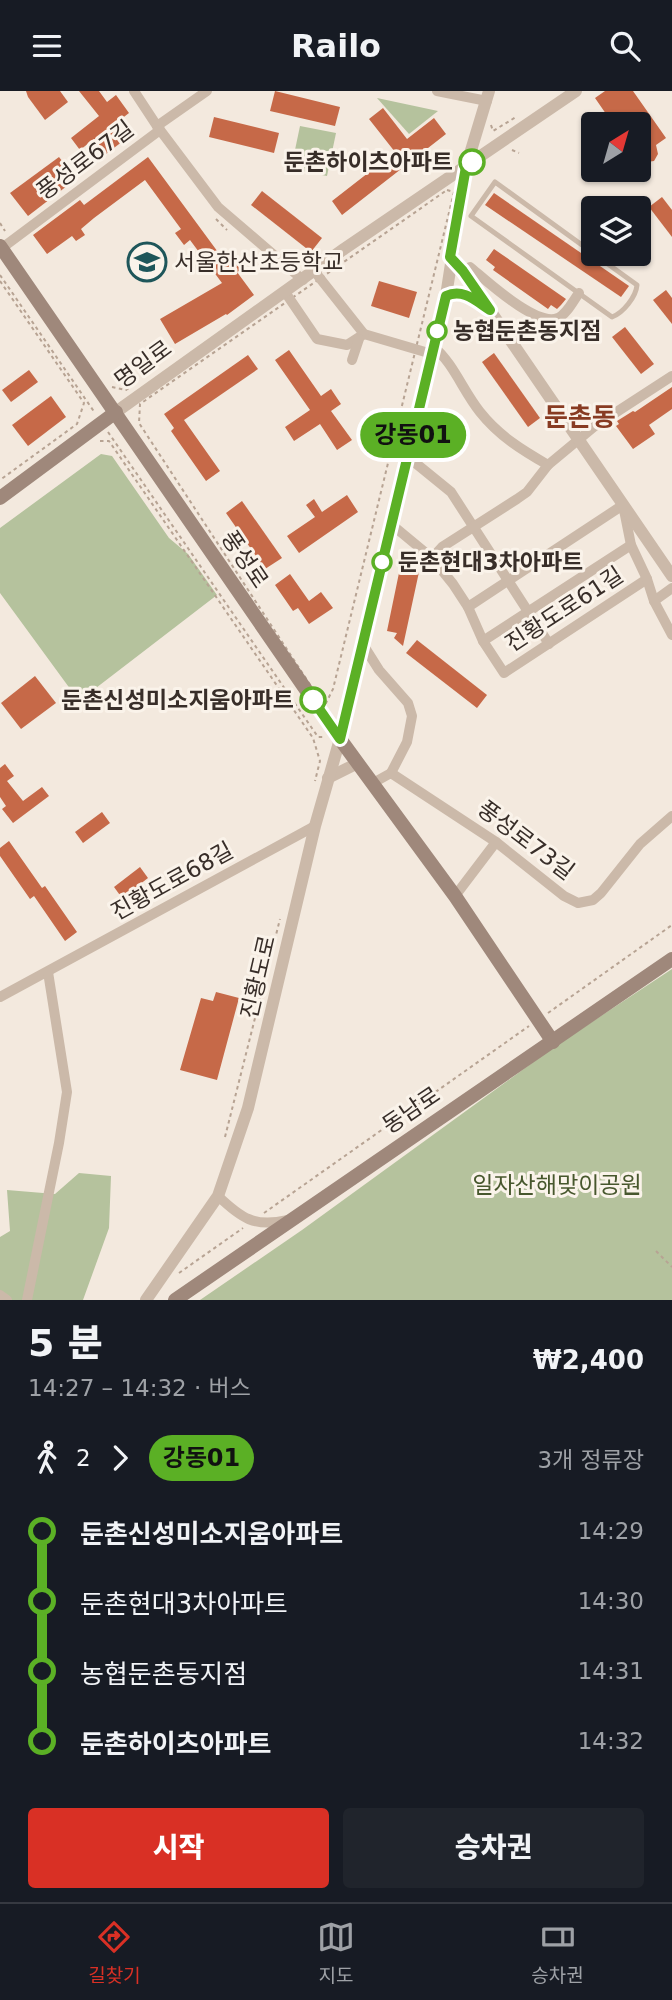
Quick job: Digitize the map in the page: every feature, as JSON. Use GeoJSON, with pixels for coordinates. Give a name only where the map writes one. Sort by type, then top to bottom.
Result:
{"type":"FeatureCollection","features":[{"type":"Feature","properties":{"kind":"main road","name":"풍성로"},"geometry":{"type":"LineString","coordinates":[[1,247],[340,739],[455,896],[553,1042]]}},
{"type":"Feature","properties":{"kind":"main road","name":"명일로"},"geometry":{"type":"LineString","coordinates":[[0,498],[116,412]]}},
{"type":"Feature","properties":{"kind":"main road","name":"동남로"},"geometry":{"type":"LineString","coordinates":[[175,1300],[672,958]]}},
{"type":"Feature","properties":{"kind":"street"},"geometry":{"type":"LineString","coordinates":[[134,91],[158,128],[218,207],[303,280]]}},
{"type":"Feature","properties":{"kind":"street","name":"풍성로67길"},"geometry":{"type":"LineString","coordinates":[[1,247],[207,91]]}},
{"type":"Feature","properties":{"kind":"street","name":"명일로"},"geometry":{"type":"LineString","coordinates":[[116,412],[287,296],[303,280],[317,275],[408,205],[576,91]]}},
{"type":"Feature","properties":{"kind":"street"},"geometry":{"type":"LineString","coordinates":[[442,92],[488,96]]}},
{"type":"Feature","properties":{"kind":"street","name":"진황도로"},"geometry":{"type":"LineString","coordinates":[[146,1300],[218,1196],[248,1108],[315,826],[340,739],[408,457],[446,296],[466,167],[488,96]]}},
{"type":"Feature","properties":{"kind":"street","name":"진황도로61길"},"geometry":{"type":"LineString","coordinates":[[450,257],[463,271],[672,576]]}},
{"type":"Feature","properties":{"kind":"street"},"geometry":{"type":"LineString","coordinates":[[463,271],[470,267],[541,319],[558,318],[565,313],[579,293]]}},
{"type":"Feature","properties":{"kind":"street"},"geometry":{"type":"LineString","coordinates":[[317,275],[361,337]]}},
{"type":"Feature","properties":{"kind":"street"},"geometry":{"type":"LineString","coordinates":[[446,296],[461,292],[490,310]]}},
{"type":"Feature","properties":{"kind":"street"},"geometry":{"type":"LineString","coordinates":[[287,296],[317,339],[347,345],[361,337],[433,350],[444,356],[478,410],[500,435],[548,465]]}},
{"type":"Feature","properties":{"kind":"street"},"geometry":{"type":"LineString","coordinates":[[352,360],[361,337]]}},
{"type":"Feature","properties":{"kind":"street"},"geometry":{"type":"LineString","coordinates":[[432,558],[442,547],[527,492],[548,465],[595,426],[672,376]]}},
{"type":"Feature","properties":{"kind":"street"},"geometry":{"type":"LineString","coordinates":[[408,457],[451,492],[549,644]]}},
{"type":"Feature","properties":{"kind":"street"},"geometry":{"type":"LineString","coordinates":[[468,607],[623,505]]}},
{"type":"Feature","properties":{"kind":"street","name":"진황도로61길"},"geometry":{"type":"LineString","coordinates":[[623,505],[631,545],[654,601],[672,635]]}},
{"type":"Feature","properties":{"kind":"street"},"geometry":{"type":"LineString","coordinates":[[391,524],[432,558],[468,607],[483,641]]}},
{"type":"Feature","properties":{"kind":"street","name":"진황도로61길"},"geometry":{"type":"LineString","coordinates":[[631,545],[483,641],[504,673],[647,579]]}},
{"type":"Feature","properties":{"kind":"street","name":"진황도로61길"},"geometry":{"type":"LineString","coordinates":[[654,601],[672,588]]}},
{"type":"Feature","properties":{"kind":"street"},"geometry":{"type":"LineString","coordinates":[[362,643],[379,670],[408,703],[412,716],[404,750],[391,773],[373,783]]}},
{"type":"Feature","properties":{"kind":"street"},"geometry":{"type":"LineString","coordinates":[[328,778],[358,763]]}},
{"type":"Feature","properties":{"kind":"street","name":"풍성로73길"},"geometry":{"type":"LineString","coordinates":[[391,773],[496,842],[564,896],[578,903],[586,903],[601,893],[640,844],[672,816]]}},
{"type":"Feature","properties":{"kind":"street","name":"진황도로68길"},"geometry":{"type":"LineString","coordinates":[[0,997],[315,826]]}},
{"type":"Feature","properties":{"kind":"street"},"geometry":{"type":"LineString","coordinates":[[455,896],[496,842]]}},
{"type":"Feature","properties":{"kind":"street"},"geometry":{"type":"LineString","coordinates":[[27,1300],[67,1092],[48,972]]}},
{"type":"Feature","properties":{"kind":"street"},"geometry":{"type":"LineString","coordinates":[[218,1196],[233,1210],[259,1224],[291,1219]]}},
{"type":"Feature","properties":{"kind":"street"},"geometry":{"type":"LineString","coordinates":[[0,1295],[7,1300]]}},
{"type":"Feature","properties":{"kind":"lane"},"geometry":{"type":"LineString","coordinates":[[581,245],[495,182],[471,216],[612,317],[618,315],[636,292],[637,285],[611,266]]}},
{"type":"Feature","properties":{"kind":"path"},"geometry":{"type":"LineString","coordinates":[[489,122],[494,131],[515,118]]}},
{"type":"Feature","properties":{"kind":"path"},"geometry":{"type":"LineString","coordinates":[[447,190],[454,192],[333,689],[326,703],[322,702],[139,423],[140,404],[287,296],[447,190]]}},
{"type":"Feature","properties":{"kind":"path"},"geometry":{"type":"LineString","coordinates":[[211,213],[230,232]]}},
{"type":"Feature","properties":{"kind":"path"},"geometry":{"type":"LineString","coordinates":[[0,275],[95,414]]}},
{"type":"Feature","properties":{"kind":"path"},"geometry":{"type":"LineString","coordinates":[[0,281],[84,403],[77,424],[0,480]]}},
{"type":"Feature","properties":{"kind":"path"},"geometry":{"type":"LineString","coordinates":[[108,386],[126,390],[137,382]]}},
{"type":"Feature","properties":{"kind":"path"},"geometry":{"type":"LineString","coordinates":[[106,429],[318,737],[340,739]]}},
{"type":"Feature","properties":{"kind":"path"},"geometry":{"type":"LineString","coordinates":[[95,440],[109,441],[313,738],[320,761],[314,785]]}},
{"type":"Feature","properties":{"kind":"path"},"geometry":{"type":"LineString","coordinates":[[224,1144],[282,914]]}},
{"type":"Feature","properties":{"kind":"path"},"geometry":{"type":"LineString","coordinates":[[173,1277],[672,925]]}},
{"type":"Feature","properties":{"kind":"path"},"geometry":{"type":"LineString","coordinates":[[656,1251],[672,1267]]}},
{"type":"Feature","properties":{"kind":"green space"},"geometry":{"type":"Polygon","coordinates":[[[377,98],[438,111],[409,134],[377,98]]]}},
{"type":"Feature","properties":{"kind":"green space"},"geometry":{"type":"Polygon","coordinates":[[[300,126],[336,133],[327,176],[291,169],[300,126]]]}},
{"type":"Feature","properties":{"kind":"green space"},"geometry":{"type":"Polygon","coordinates":[[[101,454],[112,456],[169,538],[188,554],[217,595],[79,701],[0,593],[0,528],[101,454]]]}},
{"type":"Feature","properties":{"kind":"green space","name":"일자산해맞이공원"},"geometry":{"type":"Polygon","coordinates":[[[672,969],[672,1300],[200,1300],[302,1230],[554,1047],[672,969]]]}},
{"type":"Feature","properties":{"kind":"green space"},"geometry":{"type":"Polygon","coordinates":[[[79,1173],[111,1176],[109,1228],[83,1300],[0,1300],[0,1237],[10,1231],[7,1190],[55,1194],[79,1173]]]}},
{"type":"Feature","properties":{"kind":"building"},"geometry":{"type":"Polygon","coordinates":[[[26,91],[60,91],[68,102],[45,120],[26,91]]]}},
{"type":"Feature","properties":{"kind":"building"},"geometry":{"type":"Polygon","coordinates":[[[79,91],[99,91],[107,102],[116,95],[129,113],[116,123],[127,138],[106,154],[94,139],[80,150],[71,138],[99,116],[79,91]]]}},
{"type":"Feature","properties":{"kind":"building"},"geometry":{"type":"Polygon","coordinates":[[[275,91],[340,107],[335,126],[270,111],[275,91]]]}},
{"type":"Feature","properties":{"kind":"building"},"geometry":{"type":"Polygon","coordinates":[[[605,91],[633,91],[648,112],[605,112],[595,98],[605,91]]]}},
{"type":"Feature","properties":{"kind":"building","name":"둔촌하이츠아파트"},"geometry":{"type":"Polygon","coordinates":[[[383,108],[407,139],[434,118],[446,134],[342,215],[332,201],[395,152],[369,119],[383,108]]]}},
{"type":"Feature","properties":{"kind":"building"},"geometry":{"type":"Polygon","coordinates":[[[214,117],[279,133],[274,153],[209,137],[214,117]]]}},
{"type":"Feature","properties":{"kind":"building"},"geometry":{"type":"Polygon","coordinates":[[[651,117],[666,138],[656,145],[658,154],[651,161],[651,117]]]}},
{"type":"Feature","properties":{"kind":"building"},"geometry":{"type":"Polygon","coordinates":[[[59,157],[76,179],[28,216],[10,193],[59,157]]]}},
{"type":"Feature","properties":{"kind":"building"},"geometry":{"type":"Polygon","coordinates":[[[148,157],[226,263],[232,258],[241,270],[237,272],[254,295],[227,315],[175,344],[160,319],[222,283],[190,240],[184,245],[175,233],[181,229],[145,180],[81,229],[85,235],[76,241],[72,236],[47,254],[33,235],[80,200],[84,205],[148,157]]]}},
{"type":"Feature","properties":{"kind":"building"},"geometry":{"type":"Polygon","coordinates":[[[262,191],[322,238],[311,252],[251,205],[262,191]]]}},
{"type":"Feature","properties":{"kind":"building"},"geometry":{"type":"Polygon","coordinates":[[[494,193],[581,253],[581,266],[600,266],[629,286],[621,297],[485,205],[494,193]]]}},
{"type":"Feature","properties":{"kind":"building"},"geometry":{"type":"Polygon","coordinates":[[[662,197],[672,210],[672,237],[651,210],[651,205],[662,197]]]}},
{"type":"Feature","properties":{"kind":"building"},"geometry":{"type":"Polygon","coordinates":[[[494,249],[566,299],[557,309],[551,305],[548,309],[493,270],[495,267],[486,260],[494,249]]]}},
{"type":"Feature","properties":{"kind":"building"},"geometry":{"type":"Polygon","coordinates":[[[379,281],[417,292],[409,318],[371,306],[379,281]]]}},
{"type":"Feature","properties":{"kind":"building"},"geometry":{"type":"Polygon","coordinates":[[[666,290],[672,298],[672,324],[653,300],[666,290]]]}},
{"type":"Feature","properties":{"kind":"building"},"geometry":{"type":"Polygon","coordinates":[[[625,327],[654,364],[641,374],[612,337],[625,327]]]}},
{"type":"Feature","properties":{"kind":"building"},"geometry":{"type":"Polygon","coordinates":[[[289,350],[321,396],[331,389],[341,404],[331,411],[352,440],[337,450],[320,424],[294,441],[285,427],[310,410],[275,360],[289,350]]]}},
{"type":"Feature","properties":{"kind":"building"},"geometry":{"type":"Polygon","coordinates":[[[494,353],[540,418],[528,427],[482,362],[494,353]]]}},
{"type":"Feature","properties":{"kind":"building"},"geometry":{"type":"Polygon","coordinates":[[[248,355],[258,369],[184,420],[220,471],[206,481],[171,431],[174,428],[164,414],[248,355]]]}},
{"type":"Feature","properties":{"kind":"building"},"geometry":{"type":"Polygon","coordinates":[[[29,370],[38,382],[11,402],[2,390],[29,370]]]}},
{"type":"Feature","properties":{"kind":"building"},"geometry":{"type":"Polygon","coordinates":[[[672,387],[672,409],[649,425],[655,434],[633,449],[616,426],[619,424],[617,421],[672,387]]]}},
{"type":"Feature","properties":{"kind":"building"},"geometry":{"type":"Polygon","coordinates":[[[51,396],[66,417],[28,446],[12,425],[51,396]]]}},
{"type":"Feature","properties":{"kind":"building"},"geometry":{"type":"Polygon","coordinates":[[[347,495],[358,512],[299,553],[287,536],[315,517],[306,505],[314,499],[322,512],[347,495]]]}},
{"type":"Feature","properties":{"kind":"building"},"geometry":{"type":"Polygon","coordinates":[[[242,501],[282,558],[265,569],[226,513],[242,501]]]}},
{"type":"Feature","properties":{"kind":"building"},"geometry":{"type":"Polygon","coordinates":[[[400,568],[419,572],[403,646],[394,638],[397,633],[387,631],[400,568]]]}},
{"type":"Feature","properties":{"kind":"building"},"geometry":{"type":"Polygon","coordinates":[[[290,574],[309,601],[321,592],[333,608],[309,624],[298,608],[293,611],[275,585],[290,574]]]}},
{"type":"Feature","properties":{"kind":"building"},"geometry":{"type":"Polygon","coordinates":[[[417,640],[487,695],[477,708],[406,653],[417,640]]]}},
{"type":"Feature","properties":{"kind":"building"},"geometry":{"type":"Polygon","coordinates":[[[35,676],[56,703],[21,729],[1,703],[35,676]]]}},
{"type":"Feature","properties":{"kind":"building"},"geometry":{"type":"Polygon","coordinates":[[[5,764],[14,776],[7,781],[23,801],[42,787],[49,796],[13,823],[2,809],[6,806],[0,797],[0,768],[5,764]]]}},
{"type":"Feature","properties":{"kind":"building"},"geometry":{"type":"Polygon","coordinates":[[[102,812],[110,823],[83,843],[75,832],[102,812]]]}},
{"type":"Feature","properties":{"kind":"building"},"geometry":{"type":"Polygon","coordinates":[[[9,841],[77,932],[65,941],[34,896],[30,899],[0,856],[0,848],[9,841]]]}},
{"type":"Feature","properties":{"kind":"building"},"geometry":{"type":"Polygon","coordinates":[[[140,867],[148,878],[122,898],[114,887],[140,867]]]}},
{"type":"Feature","properties":{"kind":"building"},"geometry":{"type":"Polygon","coordinates":[[[216,992],[239,998],[217,1080],[180,1070],[201,998],[213,1001],[216,992]]]}},
{"type":"Feature","properties":{"kind":"bus line","name":"강동01"},"geometry":{"type":"LineString","coordinates":[[313,700],[340,739],[446,296],[461,292],[490,310],[450,257],[466,167],[472,162]]}},
{"type":"Feature","properties":{"kind":"place","name":"둔촌하이츠아파트"},"geometry":{"type":"Point","coordinates":[472,162]}},
{"type":"Feature","properties":{"kind":"place","name":"서울한산초등학교"},"geometry":{"type":"Point","coordinates":[147,262]}},
{"type":"Feature","properties":{"kind":"place","name":"농협둔촌동지점"},"geometry":{"type":"Point","coordinates":[437,331]}},
{"type":"Feature","properties":{"kind":"place","name":"둔촌현대3차아파트"},"geometry":{"type":"Point","coordinates":[382,562]}},
{"type":"Feature","properties":{"kind":"place","name":"둔촌신성미소지움아파트"},"geometry":{"type":"Point","coordinates":[313,700]}},
{"type":"Feature","properties":{"kind":"district","name":"둔촌동"},"geometry":{"type":"Point","coordinates":[580,417]}}]}
